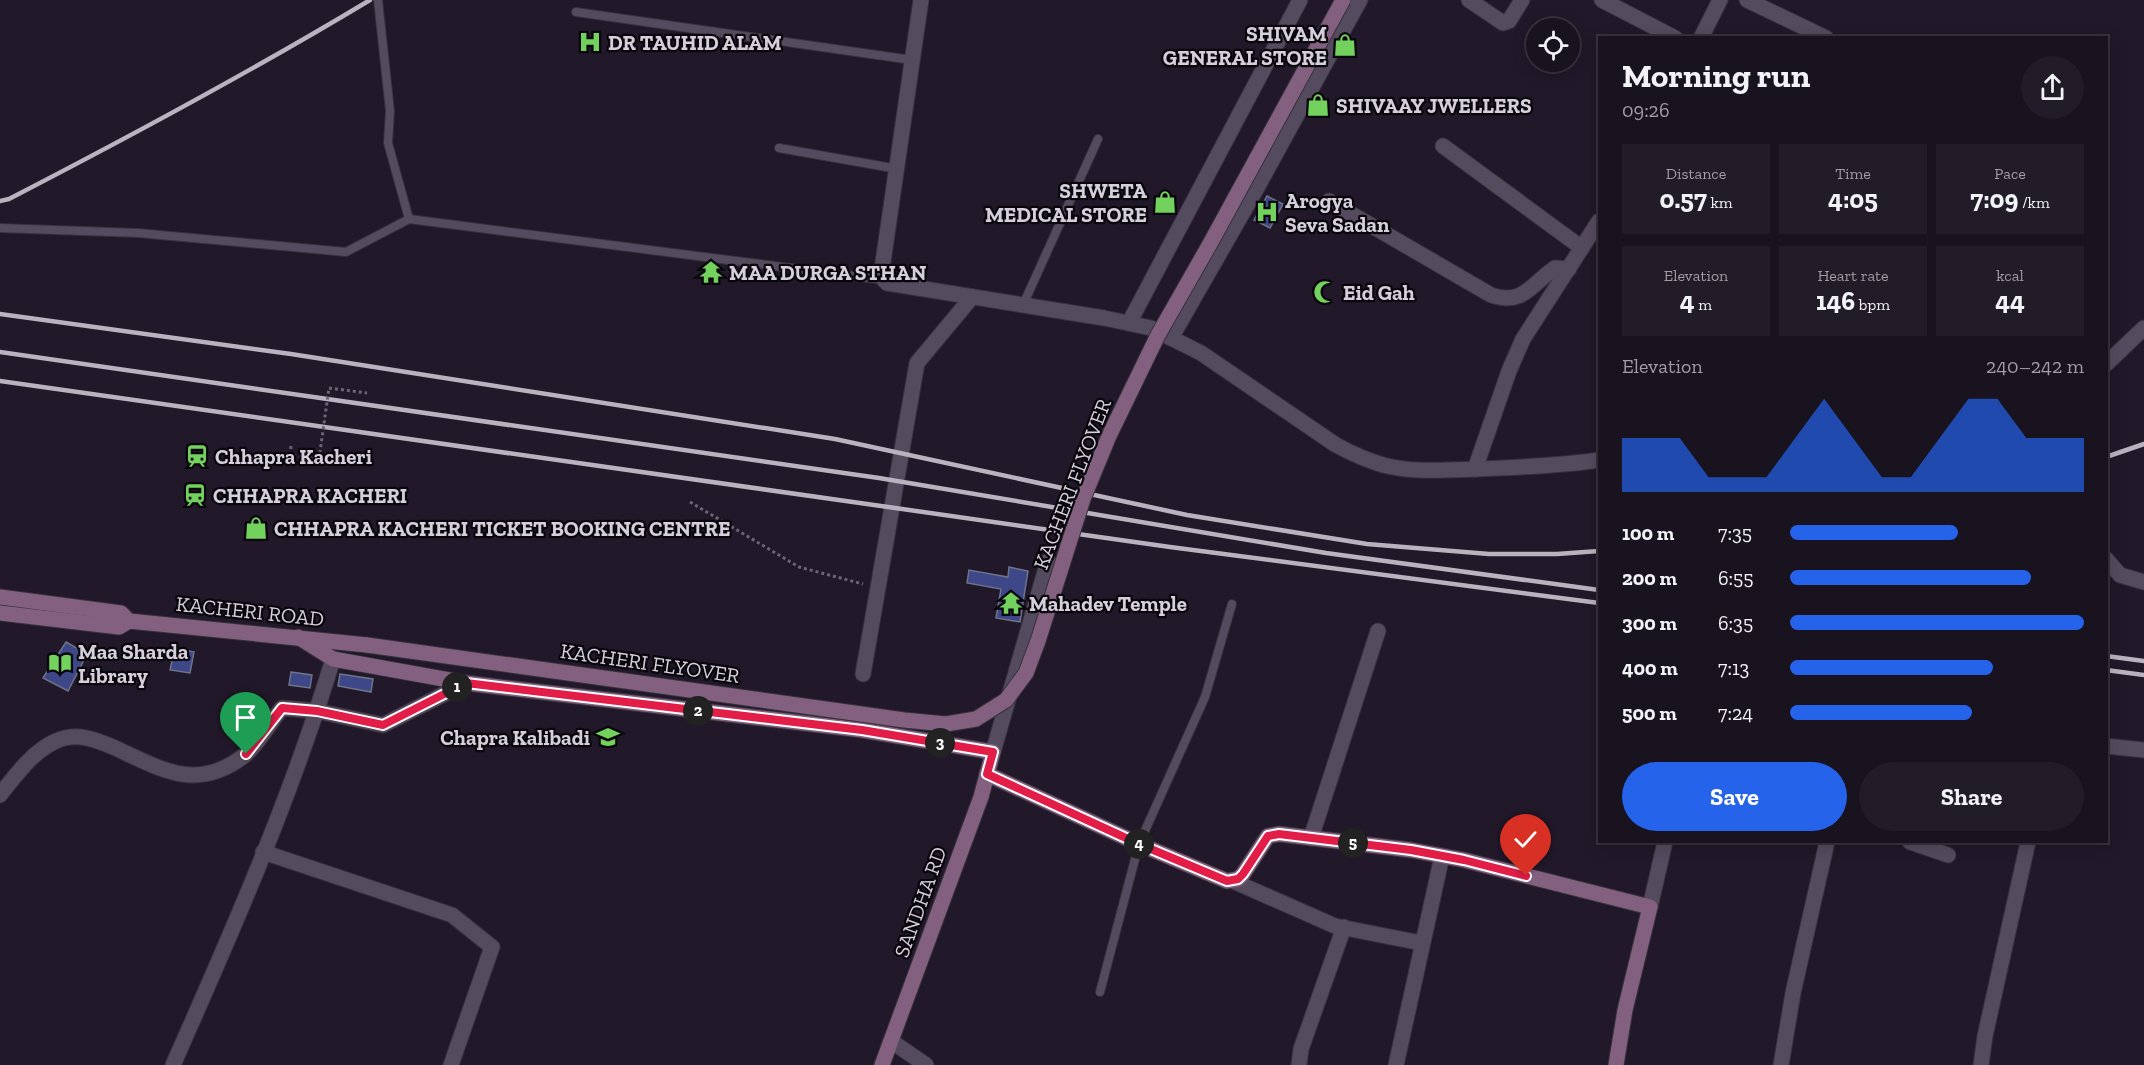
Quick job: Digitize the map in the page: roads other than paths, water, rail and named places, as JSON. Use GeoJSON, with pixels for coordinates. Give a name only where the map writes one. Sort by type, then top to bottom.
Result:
{"type":"FeatureCollection","features":[{"type":"Feature","properties":{"kind":"main road","name":"KACHERI FLYOVER"},"geometry":{"type":"LineString","coordinates":[[367,645],[946,724],[976,719],[1006,700],[1026,673],[1083,499],[1114,426],[1158,335],[1343,0]]}},
{"type":"Feature","properties":{"kind":"main road","name":"KACHERI ROAD"},"geometry":{"type":"LineString","coordinates":[[0,597],[121,614],[129,621],[367,645]]}},
{"type":"Feature","properties":{"kind":"main road","name":"KACHERI ROAD"},"geometry":{"type":"LineString","coordinates":[[0,613],[119,627],[129,621]]}},
{"type":"Feature","properties":{"kind":"main road"},"geometry":{"type":"LineString","coordinates":[[298,637],[333,659],[466,683],[862,730],[993,752]]}},
{"type":"Feature","properties":{"kind":"main road","name":"SANDHA RD"},"geometry":{"type":"LineString","coordinates":[[882,1065],[981,797],[993,752]]}},
{"type":"Feature","properties":{"kind":"main road"},"geometry":{"type":"LineString","coordinates":[[987,774],[1220,879],[1233,881],[1243,874],[1268,836],[1279,834],[1442,856],[1650,907],[1625,1010],[1616,1065]]}},
{"type":"Feature","properties":{"kind":"street"},"geometry":{"type":"LineString","coordinates":[[921,0],[882,269],[884,280],[887,283],[1151,328],[1201,353],[1336,445],[1383,465],[1408,469],[1475,469],[1561,466],[1598,460]]}},
{"type":"Feature","properties":{"kind":"street"},"geometry":{"type":"LineString","coordinates":[[1129,323],[1300,0]]}},
{"type":"Feature","properties":{"kind":"street"},"geometry":{"type":"LineString","coordinates":[[1171,338],[1360,0]]}},
{"type":"Feature","properties":{"kind":"street"},"geometry":{"type":"LineString","coordinates":[[1468,0],[1503,23],[1509,21],[1522,0]]}},
{"type":"Feature","properties":{"kind":"street"},"geometry":{"type":"LineString","coordinates":[[1602,0],[1671,36]]}},
{"type":"Feature","properties":{"kind":"street"},"geometry":{"type":"LineString","coordinates":[[1702,36],[1720,0]]}},
{"type":"Feature","properties":{"kind":"street"},"geometry":{"type":"LineString","coordinates":[[1747,0],[1822,36]]}},
{"type":"Feature","properties":{"kind":"street"},"geometry":{"type":"LineString","coordinates":[[1443,146],[1582,248]]}},
{"type":"Feature","properties":{"kind":"street"},"geometry":{"type":"LineString","coordinates":[[1329,201],[1491,295],[1500,298],[1517,297],[1555,268],[1569,269]]}},
{"type":"Feature","properties":{"kind":"street"},"geometry":{"type":"LineString","coordinates":[[1475,469],[1509,371],[1523,339],[1598,223]]}},
{"type":"Feature","properties":{"kind":"street"},"geometry":{"type":"LineString","coordinates":[[863,675],[917,363],[972,297]]}},
{"type":"Feature","properties":{"kind":"street"},"geometry":{"type":"LineString","coordinates":[[2108,362],[2144,328]]}},
{"type":"Feature","properties":{"kind":"street"},"geometry":{"type":"LineString","coordinates":[[993,752],[1048,561]]}},
{"type":"Feature","properties":{"kind":"street"},"geometry":{"type":"LineString","coordinates":[[2108,562],[2120,575],[2144,582]]}},
{"type":"Feature","properties":{"kind":"street"},"geometry":{"type":"LineString","coordinates":[[1311,838],[1378,631]]}},
{"type":"Feature","properties":{"kind":"street"},"geometry":{"type":"LineString","coordinates":[[173,1065],[239,915],[317,711],[333,659]]}},
{"type":"Feature","properties":{"kind":"street"},"geometry":{"type":"LineString","coordinates":[[0,795],[36,754],[54,741],[68,737],[82,736],[97,740],[169,771],[199,776],[215,773],[246,754],[282,708],[317,711],[383,725],[466,683]]}},
{"type":"Feature","properties":{"kind":"street"},"geometry":{"type":"LineString","coordinates":[[2108,746],[2144,750]]}},
{"type":"Feature","properties":{"kind":"street"},"geometry":{"type":"LineString","coordinates":[[1650,907],[1665,843]]}},
{"type":"Feature","properties":{"kind":"street"},"geometry":{"type":"LineString","coordinates":[[1781,1065],[1793,993],[1827,843]]}},
{"type":"Feature","properties":{"kind":"street"},"geometry":{"type":"LineString","coordinates":[[1913,843],[1948,855]]}},
{"type":"Feature","properties":{"kind":"street"},"geometry":{"type":"LineString","coordinates":[[1981,1065],[1985,1036],[2028,843]]}},
{"type":"Feature","properties":{"kind":"street"},"geometry":{"type":"LineString","coordinates":[[263,852],[453,915],[492,946],[451,1065]]}},
{"type":"Feature","properties":{"kind":"street"},"geometry":{"type":"LineString","coordinates":[[1396,1065],[1421,943],[1442,856]]}},
{"type":"Feature","properties":{"kind":"street"},"geometry":{"type":"LineString","coordinates":[[1233,881],[1335,926],[1421,943]]}},
{"type":"Feature","properties":{"kind":"street"},"geometry":{"type":"LineString","coordinates":[[1299,1065],[1301,1049],[1344,927]]}},
{"type":"Feature","properties":{"kind":"street"},"geometry":{"type":"LineString","coordinates":[[891,1041],[926,1065]]}},
{"type":"Feature","properties":{"kind":"lane"},"geometry":{"type":"LineString","coordinates":[[378,0],[391,123],[388,143],[409,219]]}},
{"type":"Feature","properties":{"kind":"lane"},"geometry":{"type":"LineString","coordinates":[[576,12],[912,60]]}},
{"type":"Feature","properties":{"kind":"lane"},"geometry":{"type":"LineString","coordinates":[[1023,305],[1098,139]]}},
{"type":"Feature","properties":{"kind":"lane"},"geometry":{"type":"LineString","coordinates":[[779,148],[898,169]]}},
{"type":"Feature","properties":{"kind":"lane"},"geometry":{"type":"LineString","coordinates":[[0,228],[138,234],[346,252],[409,219],[884,280]]}},
{"type":"Feature","properties":{"kind":"lane"},"geometry":{"type":"LineString","coordinates":[[1100,992],[1139,844],[1205,698],[1232,604]]}},
{"type":"Feature","properties":{"kind":"railway"},"geometry":{"type":"LineString","coordinates":[[0,201],[9,199],[191,102],[370,0]]}},
{"type":"Feature","properties":{"kind":"railway"},"geometry":{"type":"LineString","coordinates":[[0,314],[291,354],[835,439],[1187,515],[1367,544],[1489,554],[1557,554],[1598,551]]}},
{"type":"Feature","properties":{"kind":"railway"},"geometry":{"type":"LineString","coordinates":[[0,352],[879,478],[1326,553],[1598,590]]}},
{"type":"Feature","properties":{"kind":"railway"},"geometry":{"type":"LineString","coordinates":[[0,381],[1170,547],[1598,603]]}},
{"type":"Feature","properties":{"kind":"railway"},"geometry":{"type":"LineString","coordinates":[[2108,456],[2144,444]]}},
{"type":"Feature","properties":{"kind":"railway"},"geometry":{"type":"LineString","coordinates":[[2108,656],[2144,661]]}},
{"type":"Feature","properties":{"kind":"railway"},"geometry":{"type":"LineString","coordinates":[[2108,670],[2144,675]]}},
{"type":"Feature","properties":{"kind":"place","name":"DR TAUHID ALAM"},"geometry":{"type":"Point","coordinates":[590,42]}},
{"type":"Feature","properties":{"kind":"place","name":"SHIVAM GENERAL STORE"},"geometry":{"type":"Point","coordinates":[1345,45]}},
{"type":"Feature","properties":{"kind":"place","name":"SHIVAAY JWELLERS"},"geometry":{"type":"Point","coordinates":[1318,105]}},
{"type":"Feature","properties":{"kind":"place","name":"SHWETA MEDICAL STORE"},"geometry":{"type":"Point","coordinates":[1165,202]}},
{"type":"Feature","properties":{"kind":"place","name":"Arogya Seva Sadan"},"geometry":{"type":"Point","coordinates":[1267,212]}},
{"type":"Feature","properties":{"kind":"place","name":"MAA DURGA STHAN"},"geometry":{"type":"Point","coordinates":[711,272]}},
{"type":"Feature","properties":{"kind":"place","name":"Eid Gah"},"geometry":{"type":"Point","coordinates":[1325,292]}},
{"type":"Feature","properties":{"kind":"place","name":"Chhapra Kacheri"},"geometry":{"type":"Point","coordinates":[197,456]}},
{"type":"Feature","properties":{"kind":"place","name":"CHHAPRA KACHERI"},"geometry":{"type":"Point","coordinates":[195,495]}},
{"type":"Feature","properties":{"kind":"place","name":"CHHAPRA KACHERI TICKET BOOKING CENTRE"},"geometry":{"type":"Point","coordinates":[256,528]}},
{"type":"Feature","properties":{"kind":"place","name":"Mahadev Temple"},"geometry":{"type":"Point","coordinates":[1011,603]}},
{"type":"Feature","properties":{"kind":"place","name":"Maa Sharda Library"},"geometry":{"type":"Point","coordinates":[60,663]}},
{"type":"Feature","properties":{"kind":"place","name":"Chapra Kalibadi"},"geometry":{"type":"Point","coordinates":[608,737]}}]}
